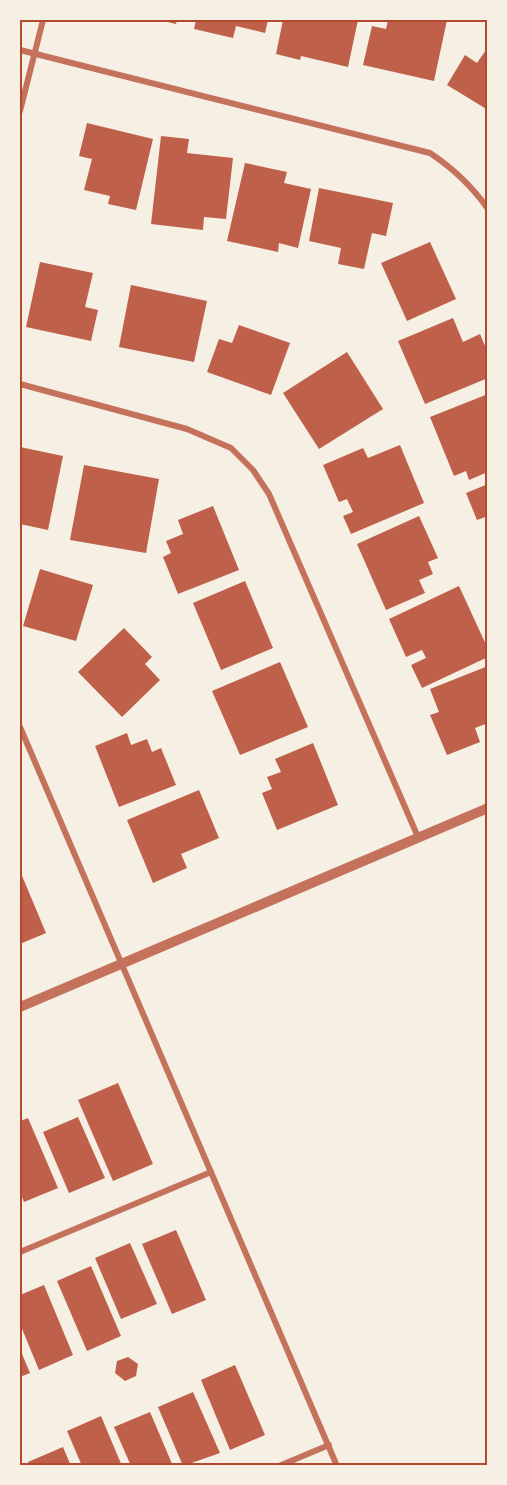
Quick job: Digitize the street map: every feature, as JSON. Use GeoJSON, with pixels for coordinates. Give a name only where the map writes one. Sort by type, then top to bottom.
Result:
{"type":"FeatureCollection","features":[{"type":"Feature","properties":{"kind":"street"},"geometry":{"type":"LineString","coordinates":[[20,111],[44,20]]}},
{"type":"Feature","properties":{"kind":"street"},"geometry":{"type":"LineString","coordinates":[[20,50],[430,153],[451,167],[469,184],[488,209]]}},
{"type":"Feature","properties":{"kind":"street"},"geometry":{"type":"LineString","coordinates":[[20,384],[187,429],[231,448],[253,470],[269,494],[418,837]]}},
{"type":"Feature","properties":{"kind":"street"},"geometry":{"type":"LineString","coordinates":[[20,728],[338,1466]]}},
{"type":"Feature","properties":{"kind":"street"},"geometry":{"type":"LineString","coordinates":[[20,1007],[488,808]]}},
{"type":"Feature","properties":{"kind":"street"},"geometry":{"type":"LineString","coordinates":[[20,1252],[211,1172]]}},
{"type":"Feature","properties":{"kind":"street"},"geometry":{"type":"LineString","coordinates":[[279,1466],[328,1444]]}},
{"type":"Feature","properties":{"kind":"building"},"geometry":{"type":"Polygon","coordinates":[[[160,20],[177,20],[176,24],[160,20]]]}},
{"type":"Feature","properties":{"kind":"building"},"geometry":{"type":"Polygon","coordinates":[[[196,20],[268,20],[265,33],[236,26],[233,38],[194,29],[196,20]]]}},
{"type":"Feature","properties":{"kind":"building"},"geometry":{"type":"Polygon","coordinates":[[[283,20],[358,20],[348,67],[301,56],[300,60],[276,54],[283,20]]]}},
{"type":"Feature","properties":{"kind":"building"},"geometry":{"type":"Polygon","coordinates":[[[388,20],[447,20],[434,81],[363,65],[372,26],[386,29],[388,20]]]}},
{"type":"Feature","properties":{"kind":"building"},"geometry":{"type":"Polygon","coordinates":[[[488,47],[488,110],[447,85],[465,55],[477,63],[488,47]]]}},
{"type":"Feature","properties":{"kind":"building"},"geometry":{"type":"Polygon","coordinates":[[[87,123],[153,139],[136,210],[108,204],[110,196],[84,190],[92,159],[79,156],[87,123]]]}},
{"type":"Feature","properties":{"kind":"building"},"geometry":{"type":"Polygon","coordinates":[[[161,136],[189,139],[187,153],[233,158],[226,219],[204,217],[203,230],[151,224],[161,136]]]}},
{"type":"Feature","properties":{"kind":"building"},"geometry":{"type":"Polygon","coordinates":[[[245,163],[287,172],[284,183],[311,189],[298,248],[279,243],[278,252],[227,241],[245,163]]]}},
{"type":"Feature","properties":{"kind":"building"},"geometry":{"type":"Polygon","coordinates":[[[319,188],[393,203],[386,236],[372,233],[364,269],[338,264],[341,248],[309,241],[319,188]]]}},
{"type":"Feature","properties":{"kind":"building"},"geometry":{"type":"Polygon","coordinates":[[[430,242],[456,299],[407,321],[381,263],[430,242]]]}},
{"type":"Feature","properties":{"kind":"building"},"geometry":{"type":"Polygon","coordinates":[[[40,262],[93,273],[85,307],[98,310],[91,341],[26,327],[40,262]]]}},
{"type":"Feature","properties":{"kind":"building"},"geometry":{"type":"Polygon","coordinates":[[[131,285],[207,301],[194,362],[119,347],[131,285]]]}},
{"type":"Feature","properties":{"kind":"building"},"geometry":{"type":"Polygon","coordinates":[[[453,318],[463,342],[480,334],[488,353],[488,378],[425,404],[398,341],[453,318]]]}},
{"type":"Feature","properties":{"kind":"building"},"geometry":{"type":"Polygon","coordinates":[[[239,325],[290,343],[271,395],[207,372],[219,339],[232,343],[239,325]]]}},
{"type":"Feature","properties":{"kind":"building"},"geometry":{"type":"Polygon","coordinates":[[[347,352],[383,409],[319,449],[283,393],[347,352]]]}},
{"type":"Feature","properties":{"kind":"building"},"geometry":{"type":"Polygon","coordinates":[[[488,394],[488,472],[469,480],[466,471],[454,476],[430,417],[488,394]]]}},
{"type":"Feature","properties":{"kind":"building"},"geometry":{"type":"Polygon","coordinates":[[[400,445],[424,503],[351,534],[343,516],[353,512],[347,499],[339,502],[323,465],[363,448],[368,458],[400,445]]]}},
{"type":"Feature","properties":{"kind":"building"},"geometry":{"type":"Polygon","coordinates":[[[20,447],[63,456],[48,530],[20,524],[20,447]]]}},
{"type":"Feature","properties":{"kind":"building"},"geometry":{"type":"Polygon","coordinates":[[[84,465],[159,479],[146,553],[70,540],[84,465]]]}},
{"type":"Feature","properties":{"kind":"building"},"geometry":{"type":"Polygon","coordinates":[[[488,484],[488,516],[477,520],[466,493],[488,484]]]}},
{"type":"Feature","properties":{"kind":"building"},"geometry":{"type":"Polygon","coordinates":[[[213,506],[239,570],[178,594],[163,557],[171,553],[166,541],[183,534],[178,520],[213,506]]]}},
{"type":"Feature","properties":{"kind":"building"},"geometry":{"type":"Polygon","coordinates":[[[419,516],[438,558],[428,562],[433,574],[419,580],[425,593],[386,610],[357,544],[419,516]]]}},
{"type":"Feature","properties":{"kind":"building"},"geometry":{"type":"Polygon","coordinates":[[[40,569],[93,585],[76,641],[23,626],[40,569]]]}},
{"type":"Feature","properties":{"kind":"building"},"geometry":{"type":"Polygon","coordinates":[[[245,581],[273,648],[221,670],[193,603],[245,581]]]}},
{"type":"Feature","properties":{"kind":"building"},"geometry":{"type":"Polygon","coordinates":[[[459,586],[488,649],[488,657],[422,688],[411,665],[426,658],[422,650],[406,657],[389,619],[459,586]]]}},
{"type":"Feature","properties":{"kind":"building"},"geometry":{"type":"Polygon","coordinates":[[[124,628],[152,657],[145,664],[160,680],[122,717],[78,672],[124,628]]]}},
{"type":"Feature","properties":{"kind":"building"},"geometry":{"type":"Polygon","coordinates":[[[280,662],[308,727],[240,755],[212,691],[280,662]]]}},
{"type":"Feature","properties":{"kind":"building"},"geometry":{"type":"Polygon","coordinates":[[[488,666],[488,723],[475,728],[480,742],[447,755],[430,715],[439,712],[430,689],[488,666]]]}},
{"type":"Feature","properties":{"kind":"building"},"geometry":{"type":"Polygon","coordinates":[[[127,733],[131,745],[147,739],[152,752],[161,748],[176,785],[119,807],[95,746],[127,733]]]}},
{"type":"Feature","properties":{"kind":"building"},"geometry":{"type":"Polygon","coordinates":[[[313,743],[338,805],[277,830],[262,793],[272,789],[267,777],[281,772],[275,759],[313,743]]]}},
{"type":"Feature","properties":{"kind":"building"},"geometry":{"type":"Polygon","coordinates":[[[199,790],[219,838],[181,854],[187,868],[153,883],[127,820],[199,790]]]}},
{"type":"Feature","properties":{"kind":"building"},"geometry":{"type":"Polygon","coordinates":[[[20,871],[46,933],[20,944],[20,871]]]}},
{"type":"Feature","properties":{"kind":"building"},"geometry":{"type":"Polygon","coordinates":[[[118,1083],[153,1164],[113,1181],[78,1100],[118,1083]]]}},
{"type":"Feature","properties":{"kind":"building"},"geometry":{"type":"Polygon","coordinates":[[[78,1117],[105,1178],[69,1193],[43,1132],[78,1117]]]}},
{"type":"Feature","properties":{"kind":"building"},"geometry":{"type":"Polygon","coordinates":[[[28,1118],[58,1188],[24,1202],[20,1192],[20,1121],[28,1118]]]}},
{"type":"Feature","properties":{"kind":"building"},"geometry":{"type":"Polygon","coordinates":[[[176,1230],[206,1300],[172,1314],[142,1244],[176,1230]]]}},
{"type":"Feature","properties":{"kind":"building"},"geometry":{"type":"Polygon","coordinates":[[[130,1243],[157,1304],[121,1319],[95,1258],[130,1243]]]}},
{"type":"Feature","properties":{"kind":"building"},"geometry":{"type":"Polygon","coordinates":[[[91,1266],[121,1336],[87,1351],[57,1281],[91,1266]]]}},
{"type":"Feature","properties":{"kind":"building"},"geometry":{"type":"Polygon","coordinates":[[[44,1285],[73,1355],[39,1370],[20,1324],[20,1295],[44,1285]]]}},
{"type":"Feature","properties":{"kind":"building"},"geometry":{"type":"Polygon","coordinates":[[[20,1349],[30,1373],[20,1377],[20,1349]]]}},
{"type":"Feature","properties":{"kind":"building"},"geometry":{"type":"Polygon","coordinates":[[[128,1357],[138,1364],[136,1376],[125,1381],[115,1373],[117,1361],[128,1357]]]}},
{"type":"Feature","properties":{"kind":"building"},"geometry":{"type":"Polygon","coordinates":[[[235,1365],[265,1435],[230,1450],[201,1380],[235,1365]]]}},
{"type":"Feature","properties":{"kind":"building"},"geometry":{"type":"Polygon","coordinates":[[[193,1392],[220,1453],[183,1466],[158,1407],[193,1392]]]}},
{"type":"Feature","properties":{"kind":"building"},"geometry":{"type":"Polygon","coordinates":[[[150,1412],[173,1466],[131,1466],[114,1427],[150,1412]]]}},
{"type":"Feature","properties":{"kind":"building"},"geometry":{"type":"Polygon","coordinates":[[[101,1416],[122,1466],[82,1466],[67,1431],[101,1416]]]}},
{"type":"Feature","properties":{"kind":"building"},"geometry":{"type":"Polygon","coordinates":[[[63,1447],[71,1466],[29,1466],[28,1462],[63,1447]]]}}]}
